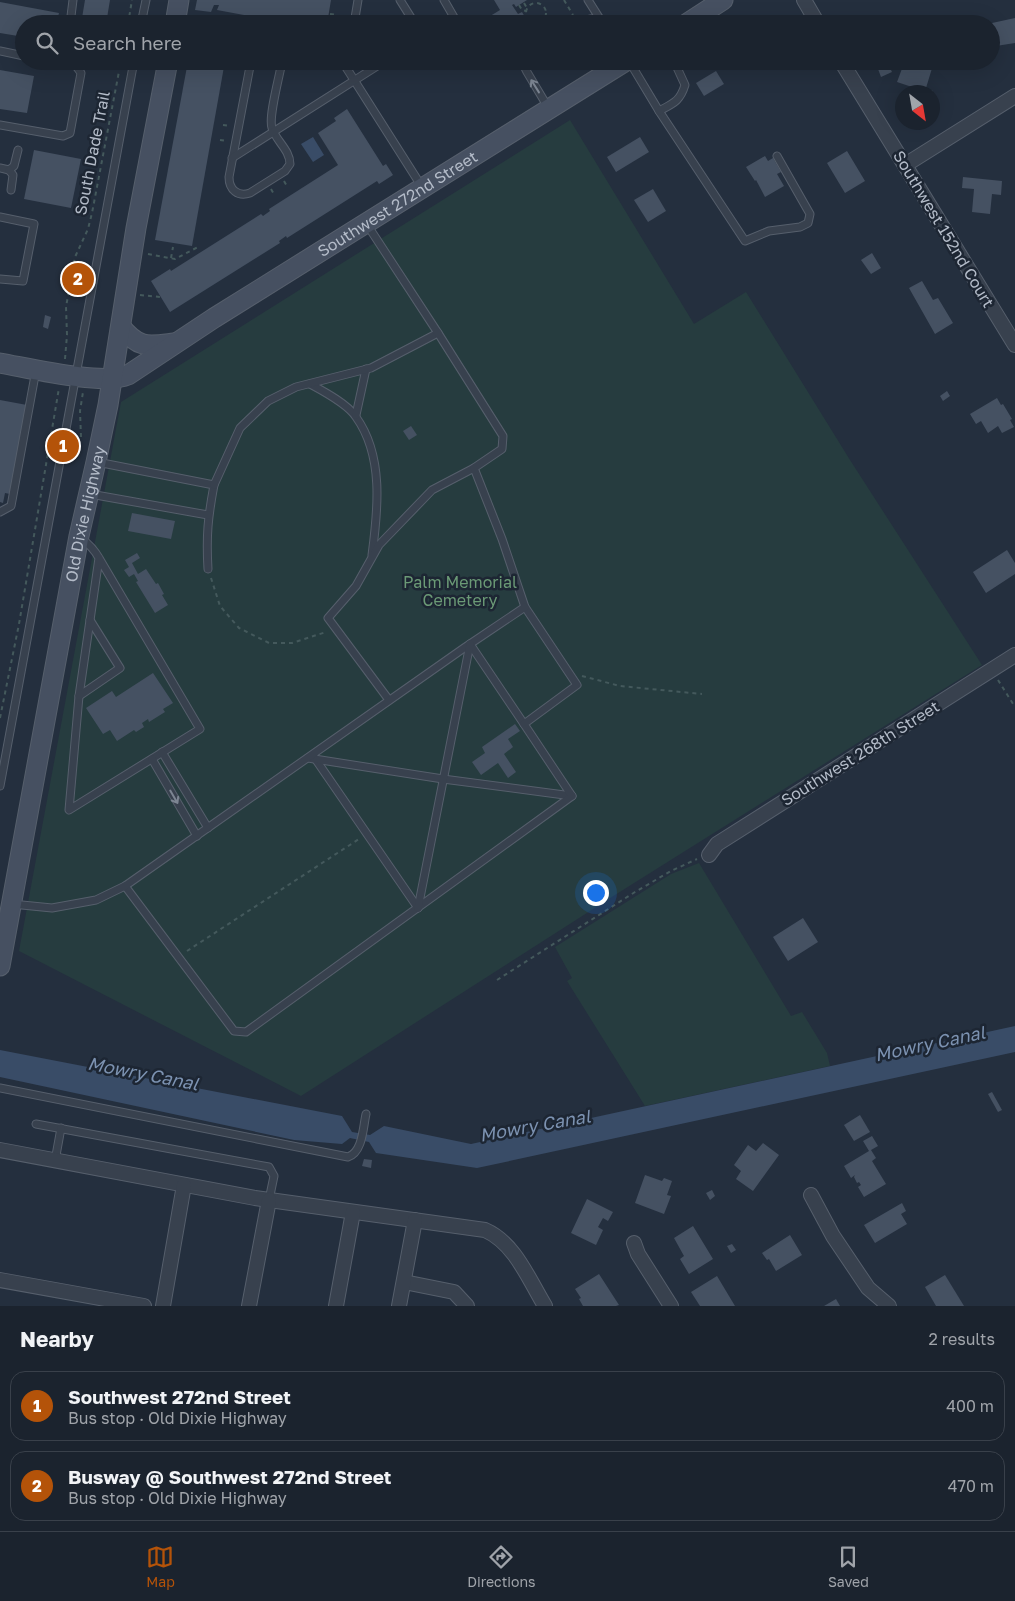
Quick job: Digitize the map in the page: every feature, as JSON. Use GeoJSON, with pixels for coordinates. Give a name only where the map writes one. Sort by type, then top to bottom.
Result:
{"type":"FeatureCollection","features":[{"type":"Feature","properties":{"kind":"street"},"geometry":{"type":"LineString","coordinates":[[179,0],[180,15]]}},
{"type":"Feature","properties":{"kind":"street"},"geometry":{"type":"LineString","coordinates":[[700,15],[723,0]]}},
{"type":"Feature","properties":{"kind":"street"},"geometry":{"type":"LineString","coordinates":[[804,0],[813,15]]}},
{"type":"Feature","properties":{"kind":"street","name":"Old Dixie Highway"},"geometry":{"type":"LineString","coordinates":[[0,966],[79,536],[112,379],[136,228],[166,70]]}},
{"type":"Feature","properties":{"kind":"street","name":"Southwest 272nd Street"},"geometry":{"type":"LineString","coordinates":[[0,363],[36,369],[70,379],[112,379],[135,372],[178,342],[365,223],[612,70]]}},
{"type":"Feature","properties":{"kind":"street","name":"Southwest 152nd Court"},"geometry":{"type":"LineString","coordinates":[[847,70],[1015,345]]}},
{"type":"Feature","properties":{"kind":"street"},"geometry":{"type":"LineString","coordinates":[[905,164],[1015,96]]}},
{"type":"Feature","properties":{"kind":"street"},"geometry":{"type":"LineString","coordinates":[[121,327],[132,340],[143,345],[178,342]]}},
{"type":"Feature","properties":{"kind":"street","name":"Southwest 268th Street"},"geometry":{"type":"LineString","coordinates":[[709,855],[717,844],[1015,655]]}},
{"type":"Feature","properties":{"kind":"street"},"geometry":{"type":"LineString","coordinates":[[0,1150],[269,1200],[478,1228],[497,1236],[513,1254],[545,1306]]}},
{"type":"Feature","properties":{"kind":"street"},"geometry":{"type":"LineString","coordinates":[[163,1306],[184,1185]]}},
{"type":"Feature","properties":{"kind":"street"},"geometry":{"type":"LineString","coordinates":[[811,1196],[833,1236],[868,1288],[889,1306]]}},
{"type":"Feature","properties":{"kind":"street"},"geometry":{"type":"LineString","coordinates":[[248,1306],[269,1200]]}},
{"type":"Feature","properties":{"kind":"street"},"geometry":{"type":"LineString","coordinates":[[336,1306],[353,1212]]}},
{"type":"Feature","properties":{"kind":"street"},"geometry":{"type":"LineString","coordinates":[[399,1306],[415,1220]]}},
{"type":"Feature","properties":{"kind":"street"},"geometry":{"type":"LineString","coordinates":[[634,1243],[638,1254],[671,1306]]}},
{"type":"Feature","properties":{"kind":"street"},"geometry":{"type":"LineString","coordinates":[[0,1280],[144,1306]]}},
{"type":"Feature","properties":{"kind":"street"},"geometry":{"type":"LineString","coordinates":[[404,1282],[454,1292],[467,1306]]}},
{"type":"Feature","properties":{"kind":"lane"},"geometry":{"type":"LineString","coordinates":[[72,15],[74,0]]}},
{"type":"Feature","properties":{"kind":"lane"},"geometry":{"type":"LineString","coordinates":[[144,15],[146,0]]}},
{"type":"Feature","properties":{"kind":"lane"},"geometry":{"type":"LineString","coordinates":[[356,15],[358,0]]}},
{"type":"Feature","properties":{"kind":"lane"},"geometry":{"type":"LineString","coordinates":[[400,0],[409,15]]}},
{"type":"Feature","properties":{"kind":"lane"},"geometry":{"type":"LineString","coordinates":[[444,0],[453,15]]}},
{"type":"Feature","properties":{"kind":"lane"},"geometry":{"type":"LineString","coordinates":[[588,0],[598,15]]}},
{"type":"Feature","properties":{"kind":"lane"},"geometry":{"type":"LineString","coordinates":[[0,51],[15,54]]}},
{"type":"Feature","properties":{"kind":"lane"},"geometry":{"type":"LineString","coordinates":[[0,125],[63,136],[70,133],[81,73],[79,70]]}},
{"type":"Feature","properties":{"kind":"lane"},"geometry":{"type":"LineString","coordinates":[[0,786],[70,379],[132,70]]}},
{"type":"Feature","properties":{"kind":"lane"},"geometry":{"type":"LineString","coordinates":[[249,70],[228,177],[231,188],[239,194],[250,193],[284,171],[290,164],[288,155],[273,132],[271,122],[280,70]]}},
{"type":"Feature","properties":{"kind":"lane"},"geometry":{"type":"LineString","coordinates":[[348,70],[422,188]]}},
{"type":"Feature","properties":{"kind":"lane"},"geometry":{"type":"LineString","coordinates":[[232,158],[371,70]]}},
{"type":"Feature","properties":{"kind":"lane"},"geometry":{"type":"LineString","coordinates":[[526,70],[549,109]]}},
{"type":"Feature","properties":{"kind":"lane"},"geometry":{"type":"LineString","coordinates":[[633,70],[746,241],[769,231],[800,227],[808,223],[810,214],[777,156]]}},
{"type":"Feature","properties":{"kind":"lane"},"geometry":{"type":"LineString","coordinates":[[659,110],[674,103],[682,96],[685,85],[678,70]]}},
{"type":"Feature","properties":{"kind":"lane"},"geometry":{"type":"LineString","coordinates":[[9,170],[14,166],[18,150]]}},
{"type":"Feature","properties":{"kind":"lane"},"geometry":{"type":"LineString","coordinates":[[0,168],[9,170],[13,175],[11,190]]}},
{"type":"Feature","properties":{"kind":"lane"},"geometry":{"type":"LineString","coordinates":[[0,217],[34,224],[23,282],[0,279]]}},
{"type":"Feature","properties":{"kind":"lane"},"geometry":{"type":"LineString","coordinates":[[365,223],[503,436],[502,449],[474,468],[432,490],[379,545],[356,586],[328,618],[389,700]]}},
{"type":"Feature","properties":{"kind":"lane"},"geometry":{"type":"LineString","coordinates":[[208,569],[206,540],[214,485],[240,428],[268,401],[296,387],[366,369],[438,333]]}},
{"type":"Feature","properties":{"kind":"lane"},"geometry":{"type":"LineString","coordinates":[[0,512],[11,506],[36,369]]}},
{"type":"Feature","properties":{"kind":"lane"},"geometry":{"type":"LineString","coordinates":[[356,415],[366,369]]}},
{"type":"Feature","properties":{"kind":"lane"},"geometry":{"type":"LineString","coordinates":[[310,384],[331,395],[356,415],[369,442],[377,482],[376,522],[371,559]]}},
{"type":"Feature","properties":{"kind":"lane"},"geometry":{"type":"LineString","coordinates":[[96,462],[214,485]]}},
{"type":"Feature","properties":{"kind":"lane"},"geometry":{"type":"LineString","coordinates":[[474,468],[502,538],[525,607],[577,685],[524,724]]}},
{"type":"Feature","properties":{"kind":"lane"},"geometry":{"type":"LineString","coordinates":[[88,494],[208,516]]}},
{"type":"Feature","properties":{"kind":"lane"},"geometry":{"type":"LineString","coordinates":[[79,536],[91,546],[100,558],[200,729],[69,810],[79,696],[100,558]]}},
{"type":"Feature","properties":{"kind":"lane"},"geometry":{"type":"LineString","coordinates":[[11,904],[52,908],[96,900],[125,886],[312,757],[389,700],[525,607]]}},
{"type":"Feature","properties":{"kind":"lane"},"geometry":{"type":"LineString","coordinates":[[79,696],[120,668],[90,620]]}},
{"type":"Feature","properties":{"kind":"lane"},"geometry":{"type":"LineString","coordinates":[[470,644],[572,796]]}},
{"type":"Feature","properties":{"kind":"lane"},"geometry":{"type":"LineString","coordinates":[[418,908],[470,644]]}},
{"type":"Feature","properties":{"kind":"lane"},"geometry":{"type":"LineString","coordinates":[[162,752],[208,828]]}},
{"type":"Feature","properties":{"kind":"lane"},"geometry":{"type":"LineString","coordinates":[[312,757],[443,779],[572,796]]}},
{"type":"Feature","properties":{"kind":"lane"},"geometry":{"type":"LineString","coordinates":[[312,757],[418,908]]}},
{"type":"Feature","properties":{"kind":"lane"},"geometry":{"type":"LineString","coordinates":[[152,758],[197,836]]}},
{"type":"Feature","properties":{"kind":"lane"},"geometry":{"type":"LineString","coordinates":[[125,886],[234,1031],[246,1032],[572,796]]}},
{"type":"Feature","properties":{"kind":"lane"},"geometry":{"type":"LineString","coordinates":[[0,1088],[348,1157],[353,1155],[358,1149],[366,1114]]}},
{"type":"Feature","properties":{"kind":"lane"},"geometry":{"type":"LineString","coordinates":[[36,1124],[269,1167],[274,1176],[269,1200]]}},
{"type":"Feature","properties":{"kind":"lane"},"geometry":{"type":"LineString","coordinates":[[55,1161],[61,1128]]}},
{"type":"Feature","properties":{"kind":"path"},"geometry":{"type":"LineString","coordinates":[[130,15],[132,0]]}},
{"type":"Feature","properties":{"kind":"path"},"geometry":{"type":"LineString","coordinates":[[543,0],[542,4],[545,15]]}},
{"type":"Feature","properties":{"kind":"path"},"geometry":{"type":"LineString","coordinates":[[564,0],[572,15]]}},
{"type":"Feature","properties":{"kind":"path"},"geometry":{"type":"LineString","coordinates":[[524,2],[527,10],[526,15]]}},
{"type":"Feature","properties":{"kind":"path"},"geometry":{"type":"LineString","coordinates":[[527,10],[534,3],[542,4]]}},
{"type":"Feature","properties":{"kind":"path"},"geometry":{"type":"LineString","coordinates":[[520,6],[522,10],[527,10]]}},
{"type":"Feature","properties":{"kind":"path"},"geometry":{"type":"LineString","coordinates":[[330,14],[337,15]]}},
{"type":"Feature","properties":{"kind":"path","name":"South Dade Trail"},"geometry":{"type":"LineString","coordinates":[[0,718],[70,379],[66,306],[76,252],[88,229],[92,213],[119,70]]}},
{"type":"Feature","properties":{"kind":"path"},"geometry":{"type":"LineString","coordinates":[[223,124],[232,126]]}},
{"type":"Feature","properties":{"kind":"path"},"geometry":{"type":"LineString","coordinates":[[220,140],[229,142]]}},
{"type":"Feature","properties":{"kind":"path"},"geometry":{"type":"LineString","coordinates":[[283,180],[288,188]]}},
{"type":"Feature","properties":{"kind":"path"},"geometry":{"type":"LineString","coordinates":[[270,188],[275,196]]}},
{"type":"Feature","properties":{"kind":"path"},"geometry":{"type":"LineString","coordinates":[[171,258],[173,247]]}},
{"type":"Feature","properties":{"kind":"path"},"geometry":{"type":"LineString","coordinates":[[147,254],[175,259],[198,247]]}},
{"type":"Feature","properties":{"kind":"path"},"geometry":{"type":"LineString","coordinates":[[140,295],[160,297]]}},
{"type":"Feature","properties":{"kind":"path"},"geometry":{"type":"LineString","coordinates":[[70,379],[83,392],[80,410],[81,437]]}},
{"type":"Feature","properties":{"kind":"path"},"geometry":{"type":"LineString","coordinates":[[208,569],[220,606],[239,628],[269,643],[292,643],[335,629]]}},
{"type":"Feature","properties":{"kind":"path"},"geometry":{"type":"LineString","coordinates":[[992,670],[1015,706]]}},
{"type":"Feature","properties":{"kind":"path"},"geometry":{"type":"LineString","coordinates":[[568,672],[620,686],[702,694]]}},
{"type":"Feature","properties":{"kind":"path"},"geometry":{"type":"LineString","coordinates":[[178,957],[367,834]]}},
{"type":"Feature","properties":{"kind":"path"},"geometry":{"type":"LineString","coordinates":[[497,980],[642,888],[671,871],[709,855]]}},
{"type":"Feature","properties":{"kind":"green space","name":"Palm Memorial Cemetery"},"geometry":{"type":"Polygon","coordinates":[[[570,120],[694,324],[746,292],[850,460],[982,665],[615,895],[301,1096],[19,951],[121,402],[570,120]]]}},
{"type":"Feature","properties":{"kind":"green space"},"geometry":{"type":"Polygon","coordinates":[[[699,863],[791,1016],[802,1012],[827,1053],[830,1066],[645,1106],[567,981],[572,978],[555,947],[671,874],[699,863]]]}},
{"type":"Feature","properties":{"kind":"water"},"geometry":{"type":"Polygon","coordinates":[[[313,137],[324,155],[313,162],[301,144],[313,137]]]}},
{"type":"Feature","properties":{"kind":"water"},"geometry":{"type":"Polygon","coordinates":[[[1015,1026],[1015,1052],[477,1168],[376,1153],[369,1142],[350,1138],[342,1144],[294,1140],[0,1077],[0,1050],[342,1116],[352,1132],[370,1135],[384,1126],[471,1144],[1015,1026]]]}},
{"type":"Feature","properties":{"kind":"building"},"geometry":{"type":"Polygon","coordinates":[[[85,0],[110,0],[108,15],[82,15],[85,0]]]}},
{"type":"Feature","properties":{"kind":"building"},"geometry":{"type":"Polygon","coordinates":[[[197,0],[331,0],[328,15],[244,15],[217,10],[219,5],[214,5],[211,12],[195,10],[197,0]]]}},
{"type":"Feature","properties":{"kind":"building"},"geometry":{"type":"Polygon","coordinates":[[[494,0],[527,0],[516,7],[514,4],[512,5],[518,14],[522,12],[524,15],[492,15],[500,10],[494,0]]]}},
{"type":"Feature","properties":{"kind":"building"},"geometry":{"type":"Polygon","coordinates":[[[0,2],[59,13],[58,15],[15,15],[15,36],[0,33],[0,2]]]}},
{"type":"Feature","properties":{"kind":"building"},"geometry":{"type":"Polygon","coordinates":[[[1015,18],[1015,43],[1000,45],[1000,21],[1015,18]]]}},
{"type":"Feature","properties":{"kind":"building"},"geometry":{"type":"Polygon","coordinates":[[[0,70],[34,76],[27,113],[0,109],[0,70]]]}},
{"type":"Feature","properties":{"kind":"building"},"geometry":{"type":"Polygon","coordinates":[[[186,70],[223,70],[192,246],[155,240],[186,70]]]}},
{"type":"Feature","properties":{"kind":"building"},"geometry":{"type":"Polygon","coordinates":[[[878,70],[891,70],[892,72],[881,77],[878,70]]]}},
{"type":"Feature","properties":{"kind":"building"},"geometry":{"type":"Polygon","coordinates":[[[902,70],[931,70],[927,85],[906,85],[897,82],[902,70]]]}},
{"type":"Feature","properties":{"kind":"building"},"geometry":{"type":"Polygon","coordinates":[[[716,71],[724,84],[704,96],[696,83],[716,71]]]}},
{"type":"Feature","properties":{"kind":"building"},"geometry":{"type":"Polygon","coordinates":[[[347,109],[383,166],[386,164],[393,175],[379,184],[377,181],[287,238],[286,236],[279,241],[280,243],[170,312],[151,281],[170,269],[171,271],[261,214],[263,216],[270,211],[269,209],[338,165],[318,133],[336,121],[334,118],[347,109]]]}},
{"type":"Feature","properties":{"kind":"building"},"geometry":{"type":"Polygon","coordinates":[[[640,137],[649,152],[616,172],[607,157],[640,137]]]}},
{"type":"Feature","properties":{"kind":"building"},"geometry":{"type":"Polygon","coordinates":[[[34,150],[81,159],[71,208],[24,199],[34,150]]]}},
{"type":"Feature","properties":{"kind":"building"},"geometry":{"type":"Polygon","coordinates":[[[847,151],[865,181],[845,193],[827,163],[847,151]]]}},
{"type":"Feature","properties":{"kind":"building"},"geometry":{"type":"Polygon","coordinates":[[[765,156],[768,161],[773,158],[781,172],[777,174],[784,186],[765,197],[746,167],[765,156]]]}},
{"type":"Feature","properties":{"kind":"building"},"geometry":{"type":"Polygon","coordinates":[[[963,177],[1002,181],[1001,195],[992,194],[990,214],[972,212],[974,189],[962,188],[963,177]]]}},
{"type":"Feature","properties":{"kind":"building"},"geometry":{"type":"Polygon","coordinates":[[[653,189],[666,211],[648,222],[634,200],[653,189]]]}},
{"type":"Feature","properties":{"kind":"building"},"geometry":{"type":"Polygon","coordinates":[[[872,253],[881,268],[871,274],[861,260],[872,253]]]}},
{"type":"Feature","properties":{"kind":"building"},"geometry":{"type":"Polygon","coordinates":[[[922,281],[933,300],[938,298],[953,323],[935,334],[909,288],[922,281]]]}},
{"type":"Feature","properties":{"kind":"building"},"geometry":{"type":"Polygon","coordinates":[[[45,315],[51,317],[48,329],[43,327],[45,315]]]}},
{"type":"Feature","properties":{"kind":"building"},"geometry":{"type":"Polygon","coordinates":[[[947,391],[950,396],[943,401],[940,396],[947,391]]]}},
{"type":"Feature","properties":{"kind":"building"},"geometry":{"type":"Polygon","coordinates":[[[997,398],[1012,419],[1010,420],[1014,427],[1002,433],[998,426],[988,433],[981,421],[976,424],[970,414],[997,398]]]}},
{"type":"Feature","properties":{"kind":"building"},"geometry":{"type":"Polygon","coordinates":[[[0,400],[27,405],[10,494],[5,493],[3,503],[0,502],[0,400]]]}},
{"type":"Feature","properties":{"kind":"building"},"geometry":{"type":"Polygon","coordinates":[[[411,426],[417,435],[409,440],[403,431],[411,426]]]}},
{"type":"Feature","properties":{"kind":"building"},"geometry":{"type":"Polygon","coordinates":[[[132,513],[175,521],[171,539],[128,531],[132,513]]]}},
{"type":"Feature","properties":{"kind":"building"},"geometry":{"type":"Polygon","coordinates":[[[1007,550],[1015,563],[1015,574],[986,593],[973,572],[1007,550]]]}},
{"type":"Feature","properties":{"kind":"building"},"geometry":{"type":"Polygon","coordinates":[[[137,553],[140,558],[132,563],[138,574],[146,569],[156,584],[158,583],[168,605],[155,613],[136,582],[138,581],[134,574],[129,577],[124,570],[129,567],[125,560],[137,553]]]}},
{"type":"Feature","properties":{"kind":"building"},"geometry":{"type":"Polygon","coordinates":[[[153,673],[173,703],[163,709],[165,712],[149,722],[148,719],[142,723],[144,727],[136,732],[134,730],[117,741],[110,730],[103,734],[86,708],[112,691],[116,697],[153,673]]]}},
{"type":"Feature","properties":{"kind":"building"},"geometry":{"type":"Polygon","coordinates":[[[515,724],[520,731],[508,739],[513,747],[504,754],[516,772],[508,778],[498,763],[481,775],[472,762],[485,753],[482,747],[515,724]]]}},
{"type":"Feature","properties":{"kind":"building"},"geometry":{"type":"Polygon","coordinates":[[[803,918],[818,942],[788,961],[773,937],[803,918]]]}},
{"type":"Feature","properties":{"kind":"building"},"geometry":{"type":"Polygon","coordinates":[[[992,1092],[1002,1110],[998,1112],[988,1094],[992,1092]]]}},
{"type":"Feature","properties":{"kind":"building"},"geometry":{"type":"Polygon","coordinates":[[[860,1115],[870,1132],[854,1141],[844,1125],[860,1115]]]}},
{"type":"Feature","properties":{"kind":"building"},"geometry":{"type":"Polygon","coordinates":[[[872,1136],[878,1146],[871,1150],[876,1158],[872,1161],[886,1184],[864,1197],[858,1187],[861,1185],[859,1182],[857,1183],[855,1175],[851,1178],[844,1166],[869,1151],[863,1141],[872,1136]]]}},
{"type":"Feature","properties":{"kind":"building"},"geometry":{"type":"Polygon","coordinates":[[[763,1143],[779,1155],[753,1191],[736,1179],[741,1171],[734,1165],[748,1145],[756,1151],[763,1143]]]}},
{"type":"Feature","properties":{"kind":"building"},"geometry":{"type":"Polygon","coordinates":[[[364,1159],[372,1160],[371,1168],[362,1166],[364,1159]]]}},
{"type":"Feature","properties":{"kind":"building"},"geometry":{"type":"Polygon","coordinates":[[[645,1175],[662,1181],[664,1178],[672,1181],[667,1195],[671,1196],[664,1214],[635,1203],[645,1175]]]}},
{"type":"Feature","properties":{"kind":"building"},"geometry":{"type":"Polygon","coordinates":[[[712,1190],[715,1196],[710,1200],[706,1193],[712,1190]]]}},
{"type":"Feature","properties":{"kind":"building"},"geometry":{"type":"Polygon","coordinates":[[[587,1199],[613,1212],[608,1221],[603,1218],[598,1227],[603,1230],[596,1245],[571,1233],[587,1199]]]}},
{"type":"Feature","properties":{"kind":"building"},"geometry":{"type":"Polygon","coordinates":[[[902,1203],[906,1211],[901,1214],[907,1224],[875,1243],[864,1225],[902,1203]]]}},
{"type":"Feature","properties":{"kind":"building"},"geometry":{"type":"Polygon","coordinates":[[[693,1226],[713,1259],[689,1274],[680,1259],[684,1256],[674,1238],[693,1226]]]}},
{"type":"Feature","properties":{"kind":"building"},"geometry":{"type":"Polygon","coordinates":[[[790,1235],[802,1255],[776,1271],[769,1259],[767,1260],[762,1253],[790,1235]]]}},
{"type":"Feature","properties":{"kind":"building"},"geometry":{"type":"Polygon","coordinates":[[[732,1244],[736,1250],[731,1253],[727,1246],[732,1244]]]}},
{"type":"Feature","properties":{"kind":"building"},"geometry":{"type":"Polygon","coordinates":[[[599,1274],[619,1305],[583,1306],[579,1299],[581,1298],[575,1289],[599,1274]]]}},
{"type":"Feature","properties":{"kind":"building"},"geometry":{"type":"Polygon","coordinates":[[[945,1275],[964,1306],[936,1306],[925,1287],[945,1275]]]}},
{"type":"Feature","properties":{"kind":"building"},"geometry":{"type":"Polygon","coordinates":[[[717,1276],[735,1306],[700,1306],[691,1292],[717,1276]]]}},
{"type":"Feature","properties":{"kind":"building"},"geometry":{"type":"Polygon","coordinates":[[[836,1299],[840,1306],[824,1306],[836,1299]]]}},
{"type":"Feature","properties":{"kind":"place","name":"Busway @ Southwest 272nd Street"},"geometry":{"type":"Point","coordinates":[78,279]}},
{"type":"Feature","properties":{"kind":"place","name":"Southwest 272nd Street"},"geometry":{"type":"Point","coordinates":[63,446]}},
{"type":"Feature","properties":{"kind":"water label","name":"Mowry Canal"},"geometry":{"type":"Point","coordinates":[930,1044]}},
{"type":"Feature","properties":{"kind":"water label","name":"Mowry Canal"},"geometry":{"type":"Point","coordinates":[143,1074]}},
{"type":"Feature","properties":{"kind":"water label","name":"Mowry Canal"},"geometry":{"type":"Point","coordinates":[535,1126]}}]}
